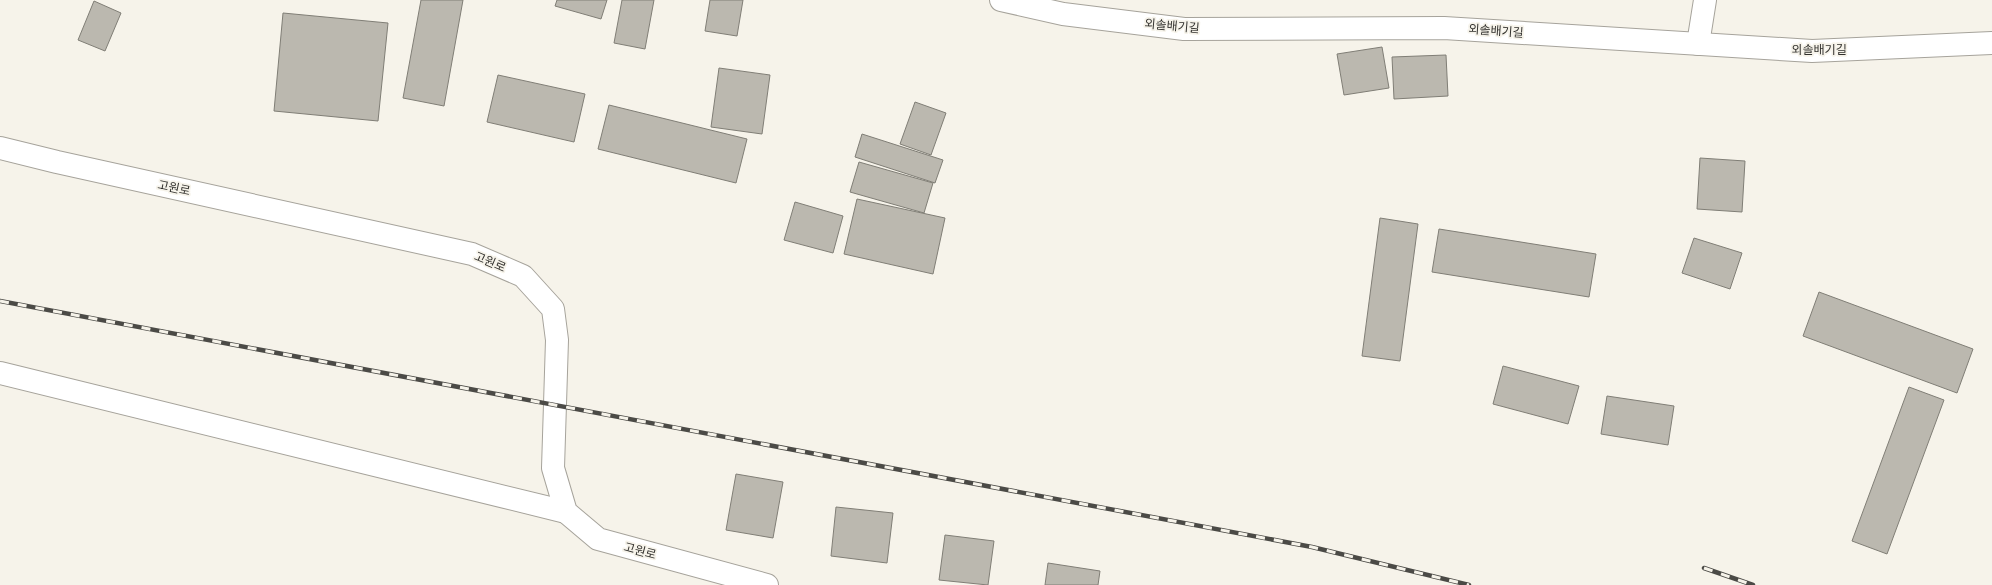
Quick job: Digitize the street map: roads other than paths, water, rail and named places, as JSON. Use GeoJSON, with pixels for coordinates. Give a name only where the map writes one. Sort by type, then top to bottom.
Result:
{"type":"FeatureCollection","features":[{"type":"Feature","properties":{"kind":"street","name":"외솔배기길"},"geometry":{"type":"LineString","coordinates":[[1001,0],[1063,14],[1184,28],[1444,28],[1812,51],[1992,43]]}},
{"type":"Feature","properties":{"kind":"street"},"geometry":{"type":"LineString","coordinates":[[1698,44],[1705,0]]}},
{"type":"Feature","properties":{"kind":"street","name":"고원로"},"geometry":{"type":"LineString","coordinates":[[0,148],[472,254],[523,276],[552,309],[557,340],[553,468],[566,512],[598,539],[767,585]]}},
{"type":"Feature","properties":{"kind":"street"},"geometry":{"type":"LineString","coordinates":[[0,373],[566,512]]}},
{"type":"Feature","properties":{"kind":"railway"},"geometry":{"type":"LineString","coordinates":[[0,301],[1312,547],[1469,585]]}},
{"type":"Feature","properties":{"kind":"railway"},"geometry":{"type":"LineString","coordinates":[[1704,568],[1753,585]]}}]}
